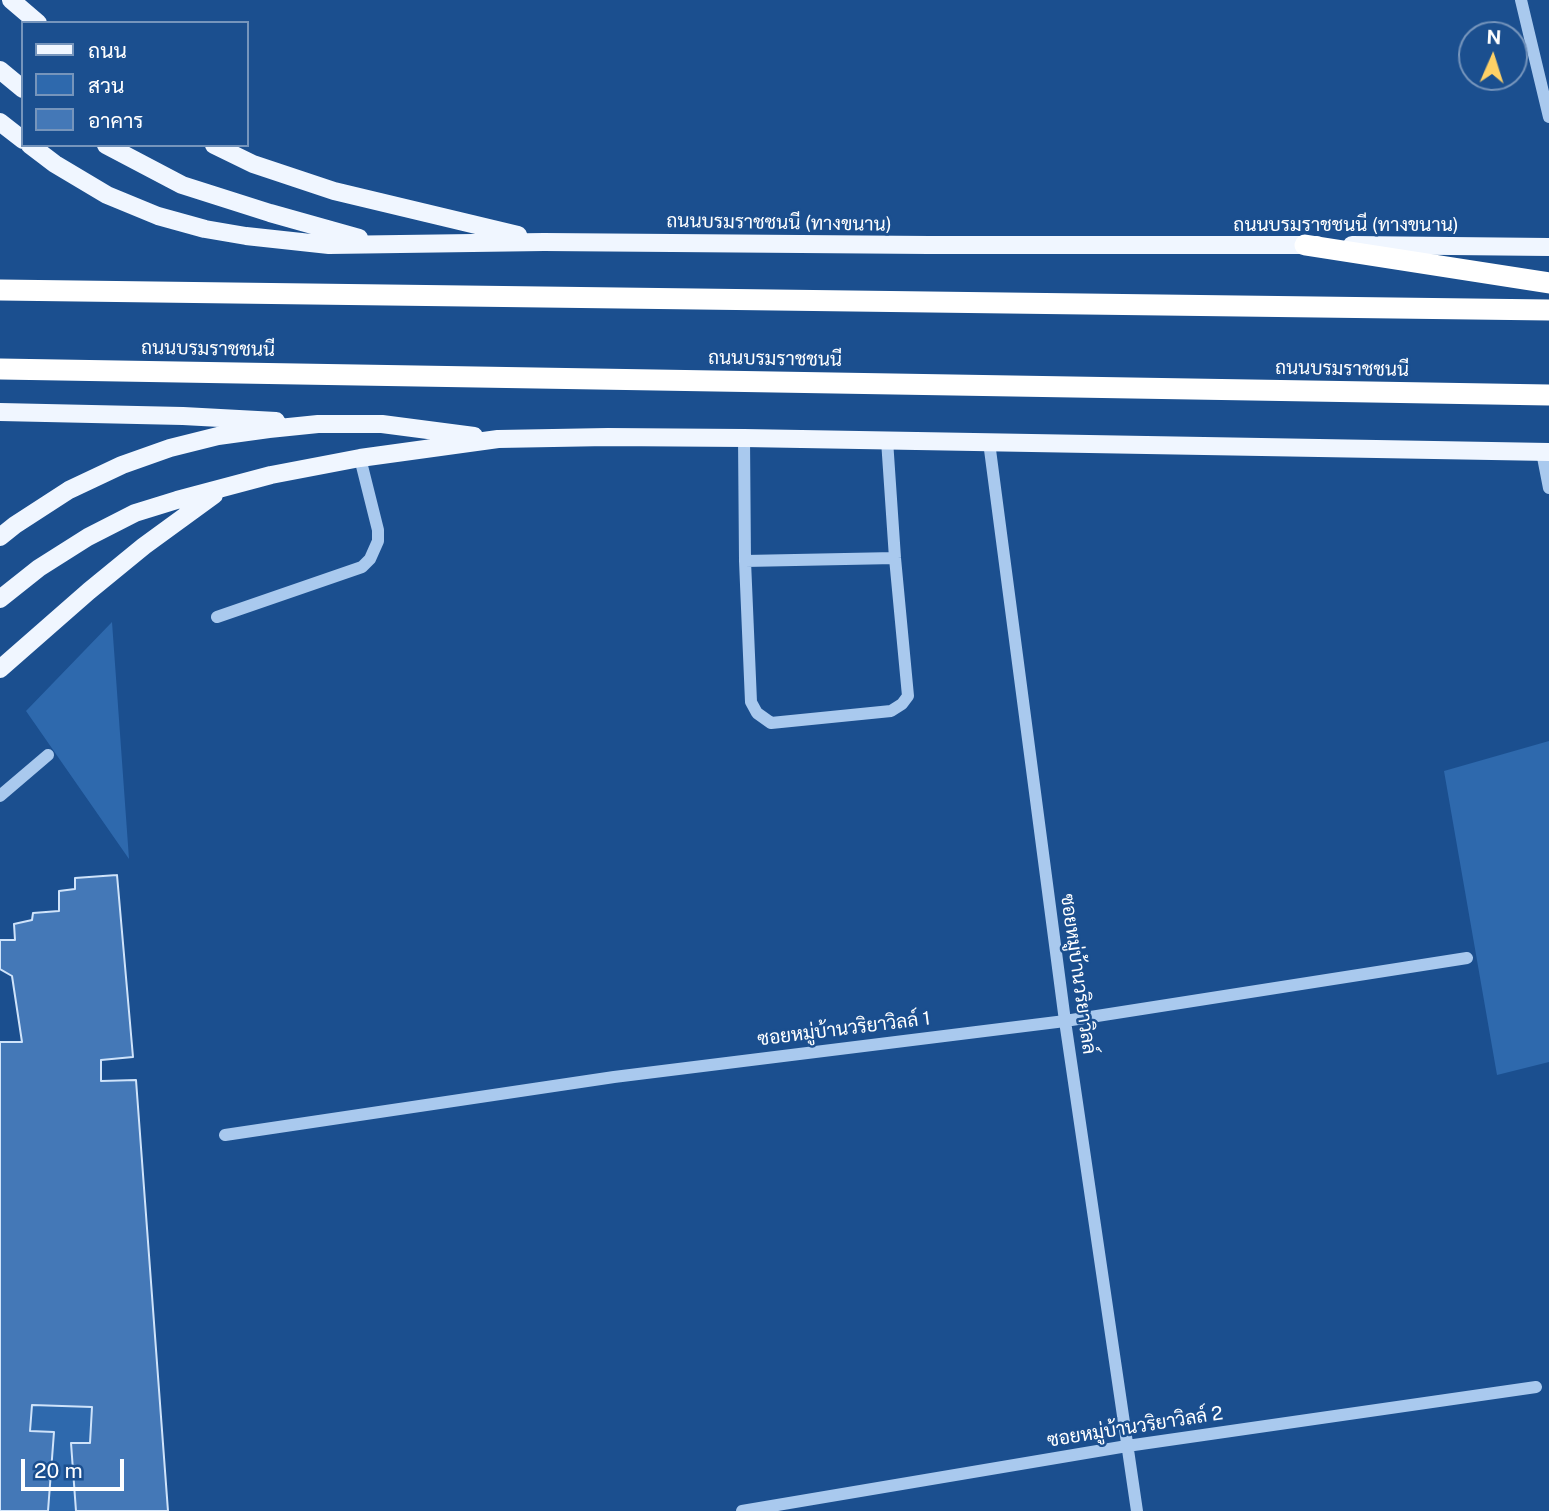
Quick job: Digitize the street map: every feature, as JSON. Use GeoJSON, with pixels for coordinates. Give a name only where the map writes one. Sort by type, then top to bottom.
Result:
{"type":"FeatureCollection","features":[{"type":"Feature","properties":{"kind":"highway"},"geometry":{"type":"LineString","coordinates":[[1305,245],[1549,283]]}},
{"type":"Feature","properties":{"kind":"highway"},"geometry":{"type":"LineString","coordinates":[[0,290],[1549,310]]}},
{"type":"Feature","properties":{"kind":"highway","name":"ถนนบรมราชชนนี"},"geometry":{"type":"LineString","coordinates":[[0,369],[1549,395]]}},
{"type":"Feature","properties":{"kind":"main road"},"geometry":{"type":"LineString","coordinates":[[11,0],[36,21]]}},
{"type":"Feature","properties":{"kind":"main road"},"geometry":{"type":"LineString","coordinates":[[0,70],[21,87]]}},
{"type":"Feature","properties":{"kind":"main road"},"geometry":{"type":"LineString","coordinates":[[0,122],[21,138]]}},
{"type":"Feature","properties":{"kind":"main road","name":"ถนนบรมราชชนนี (ทางขนาน)"},"geometry":{"type":"LineString","coordinates":[[33,147],[55,164],[107,195],[170,219],[205,229],[246,236],[329,245],[544,242],[1549,247]]}},
{"type":"Feature","properties":{"kind":"main road"},"geometry":{"type":"LineString","coordinates":[[110,147],[183,184],[270,213],[379,244]]}},
{"type":"Feature","properties":{"kind":"main road"},"geometry":{"type":"LineString","coordinates":[[218,147],[253,164],[334,191],[544,242]]}},
{"type":"Feature","properties":{"kind":"main road"},"geometry":{"type":"LineString","coordinates":[[0,412],[382,424],[498,439]]}},
{"type":"Feature","properties":{"kind":"main road"},"geometry":{"type":"LineString","coordinates":[[0,537],[69,490],[122,465],[158,452],[218,436],[318,424]]}},
{"type":"Feature","properties":{"kind":"main road"},"geometry":{"type":"LineString","coordinates":[[0,598],[39,568],[88,537],[135,513],[271,475],[360,458],[498,439],[744,438],[1545,452]]}},
{"type":"Feature","properties":{"kind":"main road"},"geometry":{"type":"LineString","coordinates":[[0,669],[144,546],[225,487]]}},
{"type":"Feature","properties":{"kind":"street"},"geometry":{"type":"LineString","coordinates":[[1521,0],[1549,117]]}},
{"type":"Feature","properties":{"kind":"street"},"geometry":{"type":"LineString","coordinates":[[744,438],[745,561],[751,702],[757,713],[771,723],[891,711],[908,696],[887,440]]}},
{"type":"Feature","properties":{"kind":"street","name":"ซอยหมู่บ้านวริยาวิลล์"},"geometry":{"type":"LineString","coordinates":[[989,442],[1065,1021],[1137,1511]]}},
{"type":"Feature","properties":{"kind":"street"},"geometry":{"type":"LineString","coordinates":[[1545,452],[1549,488]]}},
{"type":"Feature","properties":{"kind":"street"},"geometry":{"type":"LineString","coordinates":[[217,617],[362,568],[370,559],[378,541],[378,530],[360,458]]}},
{"type":"Feature","properties":{"kind":"street"},"geometry":{"type":"LineString","coordinates":[[745,561],[895,558]]}},
{"type":"Feature","properties":{"kind":"street"},"geometry":{"type":"LineString","coordinates":[[0,796],[48,755]]}},
{"type":"Feature","properties":{"kind":"street","name":"ซอยหมู่บ้านวริยาวิลล์ 1"},"geometry":{"type":"LineString","coordinates":[[225,1135],[614,1077],[1065,1021],[1467,958]]}},
{"type":"Feature","properties":{"kind":"street","name":"ซอยหมู่บ้านวริยาวิลล์ 2"},"geometry":{"type":"LineString","coordinates":[[742,1511],[1127,1446],[1536,1387]]}},
{"type":"Feature","properties":{"kind":"green space"},"geometry":{"type":"Polygon","coordinates":[[[112,622],[129,859],[26,711],[112,622]]]}},
{"type":"Feature","properties":{"kind":"green space"},"geometry":{"type":"Polygon","coordinates":[[[1549,741],[1549,1062],[1497,1075],[1444,771],[1549,741]]]}},
{"type":"Feature","properties":{"kind":"green space"},"geometry":{"type":"Polygon","coordinates":[[[32,1405],[92,1407],[90,1443],[76,1511],[48,1511],[53,1433],[30,1431],[32,1405]]]}},
{"type":"Feature","properties":{"kind":"building"},"geometry":{"type":"Polygon","coordinates":[[[117,875],[133,1057],[101,1060],[101,1081],[136,1080],[168,1511],[76,1511],[71,1443],[90,1443],[92,1407],[32,1405],[30,1431],[54,1432],[48,1511],[0,1511],[0,1042],[22,1042],[12,976],[0,969],[0,940],[15,940],[14,924],[32,920],[33,913],[59,911],[59,891],[75,889],[75,878],[117,875]]]}}]}
